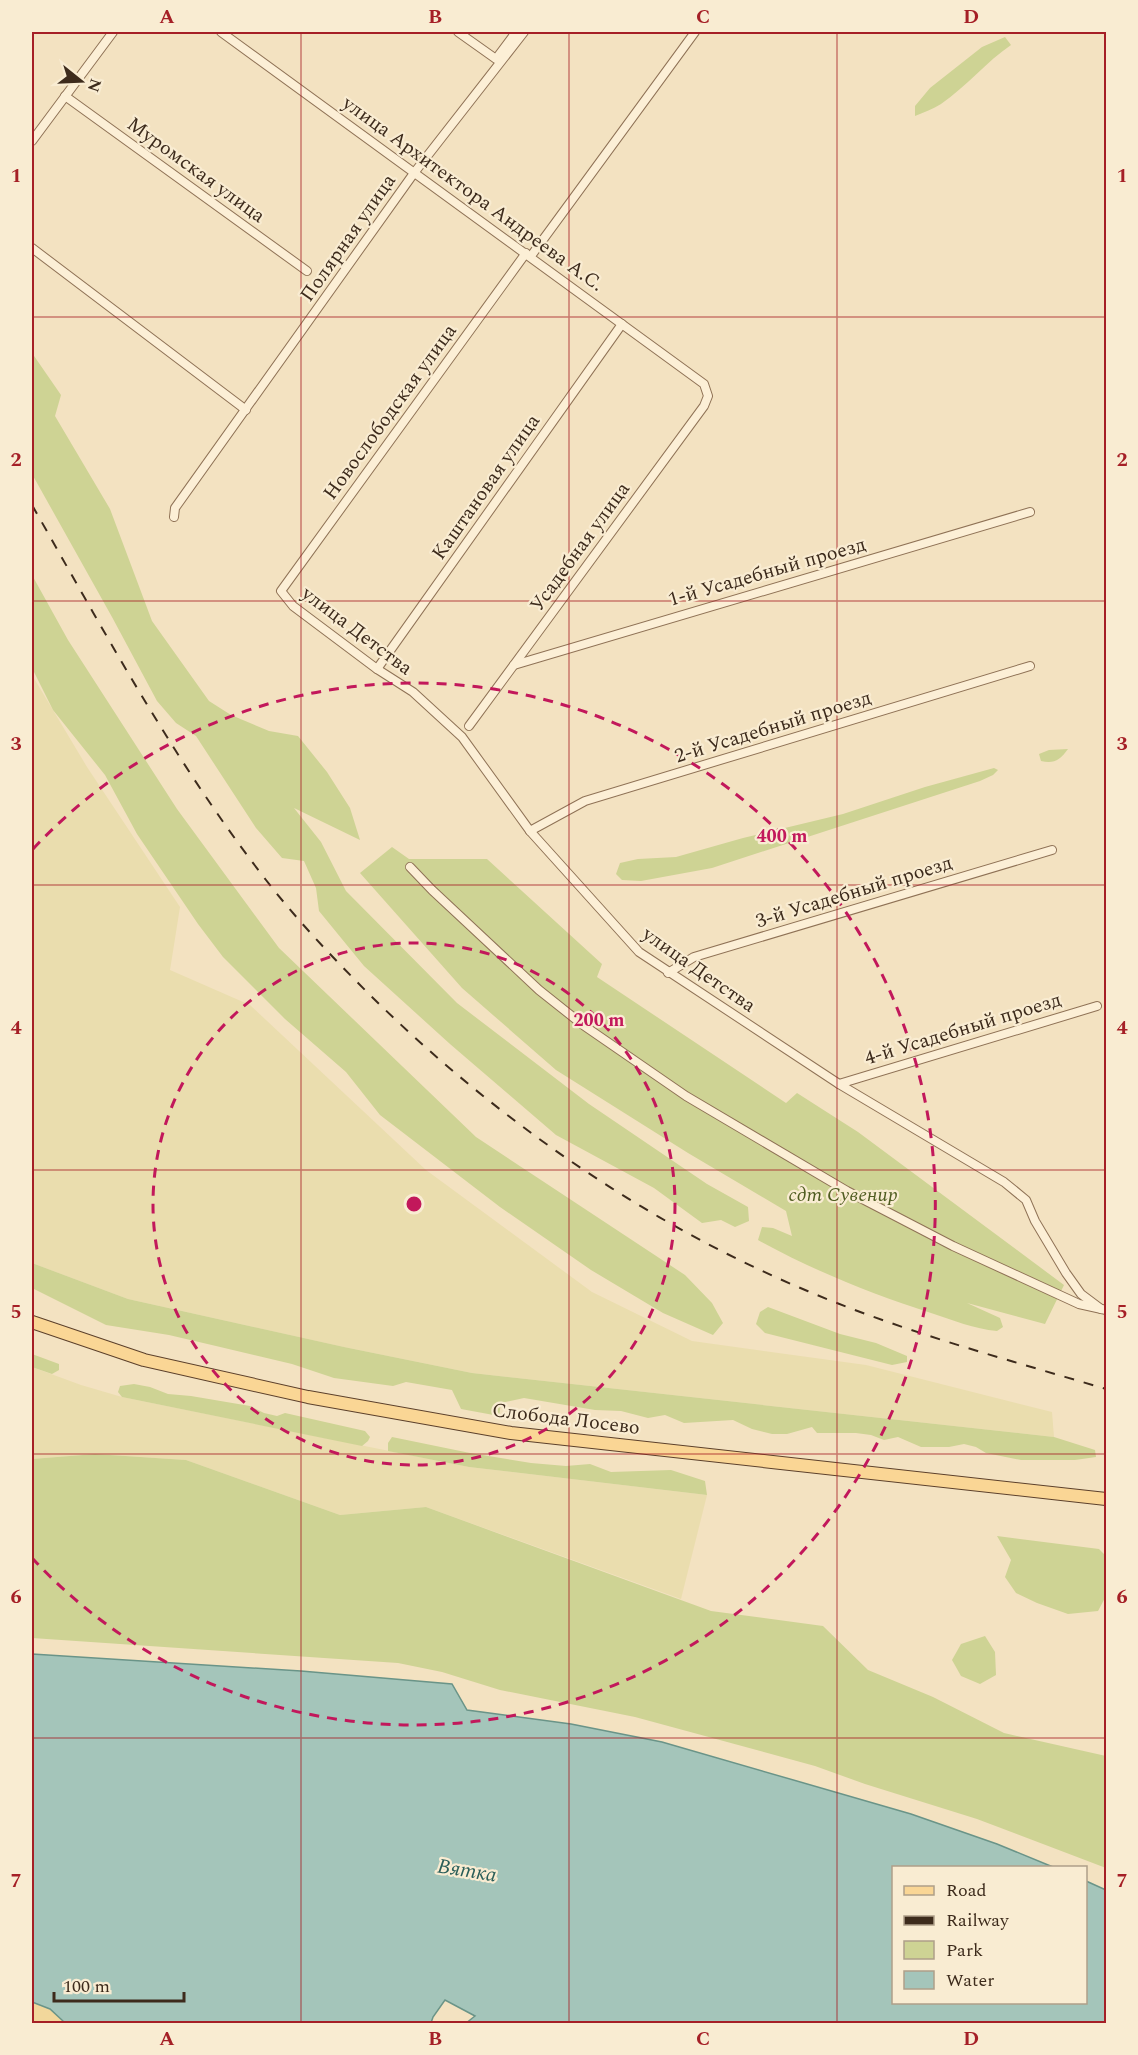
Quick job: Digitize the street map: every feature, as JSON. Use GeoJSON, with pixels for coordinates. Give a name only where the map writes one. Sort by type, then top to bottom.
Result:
{"type":"FeatureCollection","features":[{"type":"Feature","properties":{"kind":"main road","name":"Слобода Лосево"},"geometry":{"type":"LineString","coordinates":[[32,1322],[155,1363],[308,1397],[512,1433],[1107,1499]]}},
{"type":"Feature","properties":{"kind":"street"},"geometry":{"type":"LineString","coordinates":[[32,141],[113,32]]}},
{"type":"Feature","properties":{"kind":"street","name":"улица Архитектора Андреева А.С."},"geometry":{"type":"LineString","coordinates":[[221,32],[529,254],[704,384]]}},
{"type":"Feature","properties":{"kind":"street"},"geometry":{"type":"LineString","coordinates":[[458,32],[496,59],[516,32]]}},
{"type":"Feature","properties":{"kind":"street","name":"Полярная улица"},"geometry":{"type":"LineString","coordinates":[[174,517],[175,508],[414,173],[524,32]]}},
{"type":"Feature","properties":{"kind":"street","name":"Новослободская улица"},"geometry":{"type":"LineString","coordinates":[[281,591],[695,32]]}},
{"type":"Feature","properties":{"kind":"street","name":"Муромская улица"},"geometry":{"type":"LineString","coordinates":[[65,96],[307,271]]}},
{"type":"Feature","properties":{"kind":"street"},"geometry":{"type":"LineString","coordinates":[[32,248],[246,410]]}},
{"type":"Feature","properties":{"kind":"street","name":"Каштановая улица"},"geometry":{"type":"LineString","coordinates":[[377,669],[622,324]]}},
{"type":"Feature","properties":{"kind":"street","name":"Усадебная улица"},"geometry":{"type":"LineString","coordinates":[[470,726],[704,406],[708,396],[704,384]]}},
{"type":"Feature","properties":{"kind":"street","name":"1-й Усадебный проезд"},"geometry":{"type":"LineString","coordinates":[[514,665],[1030,512]]}},
{"type":"Feature","properties":{"kind":"street","name":"улица Детства"},"geometry":{"type":"LineString","coordinates":[[281,591],[293,606],[377,669],[413,692],[462,737],[530,831],[639,952],[839,1084],[1004,1182],[1026,1200],[1035,1221],[1066,1274],[1081,1294],[1104,1309]]}},
{"type":"Feature","properties":{"kind":"street","name":"2-й Усадебный проезд"},"geometry":{"type":"LineString","coordinates":[[530,831],[585,801],[1030,666]]}},
{"type":"Feature","properties":{"kind":"street","name":"3-й Усадебный проезд"},"geometry":{"type":"LineString","coordinates":[[668,973],[694,957],[1052,850]]}},
{"type":"Feature","properties":{"kind":"street"},"geometry":{"type":"LineString","coordinates":[[410,867],[539,990],[583,1025],[686,1096],[847,1191],[943,1241],[1078,1304],[1104,1309]]}},
{"type":"Feature","properties":{"kind":"street","name":"4-й Усадебный проезд"},"geometry":{"type":"LineString","coordinates":[[839,1084],[1096,1006]]}},
{"type":"Feature","properties":{"kind":"shaded area"},"geometry":{"type":"Polygon","coordinates":[[[32,675],[87,767],[180,907],[170,970],[250,1005],[426,1170],[592,1292],[692,1341],[866,1365],[1052,1412],[1054,1437],[472,1373],[128,1299],[32,1263],[32,675]]]}},
{"type":"Feature","properties":{"kind":"shaded area"},"geometry":{"type":"Polygon","coordinates":[[[32,1367],[122,1397],[469,1467],[707,1495],[681,1599],[426,1507],[340,1515],[186,1460],[95,1454],[32,1459],[32,1367]]]}},
{"type":"Feature","properties":{"kind":"green space"},"geometry":{"type":"Polygon","coordinates":[[[1005,37],[1011,45],[941,104],[915,116],[915,106],[930,88],[982,47],[1005,37]]]}},
{"type":"Feature","properties":{"kind":"green space"},"geometry":{"type":"Polygon","coordinates":[[[32,353],[61,395],[55,416],[110,509],[152,621],[209,701],[231,715],[269,731],[298,736],[327,772],[350,808],[360,840],[294,808],[321,842],[346,891],[457,1003],[589,1104],[707,1184],[748,1207],[749,1221],[735,1227],[721,1220],[702,1223],[654,1188],[556,1135],[364,966],[319,911],[316,888],[304,861],[282,858],[256,828],[196,736],[176,723],[157,701],[32,474],[32,353]]]}},
{"type":"Feature","properties":{"kind":"green space"},"geometry":{"type":"Polygon","coordinates":[[[32,575],[68,640],[177,809],[279,948],[476,1137],[685,1275],[712,1303],[723,1323],[713,1335],[663,1313],[591,1270],[500,1207],[380,1115],[346,1072],[285,1019],[223,957],[137,834],[105,775],[53,710],[32,668],[32,575]]]}},
{"type":"Feature","properties":{"kind":"green space"},"geometry":{"type":"Polygon","coordinates":[[[1068,749],[1056,760],[1041,761],[1039,754],[1049,750],[1068,749]]]}},
{"type":"Feature","properties":{"kind":"green space"},"geometry":{"type":"Polygon","coordinates":[[[994,768],[998,770],[980,781],[712,868],[641,881],[622,880],[616,874],[620,863],[638,859],[676,857],[843,814],[925,787],[994,768]]]}},
{"type":"Feature","properties":{"kind":"green space","name":"сдт Сувенир"},"geometry":{"type":"Polygon","coordinates":[[[392,847],[409,859],[487,859],[602,964],[597,977],[786,1103],[797,1093],[858,1132],[1064,1285],[1045,1324],[967,1303],[1000,1318],[1003,1327],[997,1331],[972,1326],[909,1306],[843,1281],[758,1240],[762,1227],[773,1228],[792,1236],[786,1211],[556,1070],[462,988],[360,873],[392,847]]]}},
{"type":"Feature","properties":{"kind":"green space"},"geometry":{"type":"Polygon","coordinates":[[[32,1263],[128,1299],[472,1373],[1054,1437],[1095,1450],[1096,1457],[1075,1460],[1021,1460],[986,1453],[964,1444],[949,1447],[921,1447],[898,1437],[884,1440],[856,1433],[817,1433],[812,1427],[787,1434],[772,1434],[752,1429],[733,1420],[684,1423],[665,1415],[648,1418],[621,1411],[595,1410],[524,1398],[501,1403],[499,1416],[461,1409],[452,1390],[406,1382],[393,1386],[334,1378],[292,1364],[169,1335],[106,1325],[32,1288],[32,1263]]]}},
{"type":"Feature","properties":{"kind":"green space"},"geometry":{"type":"Polygon","coordinates":[[[768,1307],[840,1334],[876,1343],[907,1356],[907,1362],[892,1365],[765,1333],[756,1324],[760,1312],[768,1307]]]}},
{"type":"Feature","properties":{"kind":"green space"},"geometry":{"type":"Polygon","coordinates":[[[32,1354],[59,1364],[59,1370],[52,1374],[32,1367],[32,1354]]]}},
{"type":"Feature","properties":{"kind":"green space"},"geometry":{"type":"Polygon","coordinates":[[[134,1384],[168,1394],[250,1406],[277,1416],[285,1413],[365,1431],[370,1437],[362,1446],[122,1397],[118,1392],[120,1386],[134,1384]]]}},
{"type":"Feature","properties":{"kind":"green space"},"geometry":{"type":"Polygon","coordinates":[[[392,1437],[531,1463],[566,1466],[590,1464],[611,1472],[671,1470],[705,1481],[707,1495],[469,1467],[388,1451],[388,1443],[392,1437]]]}},
{"type":"Feature","properties":{"kind":"green space"},"geometry":{"type":"Polygon","coordinates":[[[95,1454],[186,1460],[340,1515],[426,1507],[711,1611],[823,1626],[868,1670],[933,1697],[1004,1733],[1106,1756],[1106,1868],[977,1819],[815,1766],[635,1717],[500,1690],[442,1672],[398,1663],[32,1638],[32,1459],[95,1454]]]}},
{"type":"Feature","properties":{"kind":"green space"},"geometry":{"type":"Polygon","coordinates":[[[997,1536],[1099,1549],[1106,1556],[1106,1596],[1098,1611],[1068,1614],[1016,1593],[1005,1577],[1011,1560],[997,1536]]]}},
{"type":"Feature","properties":{"kind":"green space"},"geometry":{"type":"Polygon","coordinates":[[[985,1636],[995,1652],[996,1675],[980,1684],[961,1676],[952,1660],[961,1644],[985,1636]]]}},
{"type":"Feature","properties":{"kind":"sand"},"geometry":{"type":"Polygon","coordinates":[[[32,2002],[50,2009],[64,2021],[63,2023],[32,2024],[32,2002]]]}},
{"type":"Feature","properties":{"kind":"water","name":"Вятка"},"geometry":{"type":"Polygon","coordinates":[[[32,1654],[301,1671],[452,1684],[467,1710],[571,1724],[662,1742],[911,1814],[997,1844],[1051,1866],[892,1866],[892,2004],[1087,2004],[1087,1881],[1106,1890],[1106,2023],[465,2024],[475,2016],[445,2000],[431,2023],[63,2023],[50,2009],[32,2002],[32,1654]]]}},
{"type":"Feature","properties":{"kind":"railway"},"geometry":{"type":"LineString","coordinates":[[32,505],[171,744],[233,836],[266,880],[315,938],[368,993],[417,1040],[469,1084],[577,1166],[694,1237],[755,1267],[817,1295],[888,1322],[1106,1389]]}}]}
